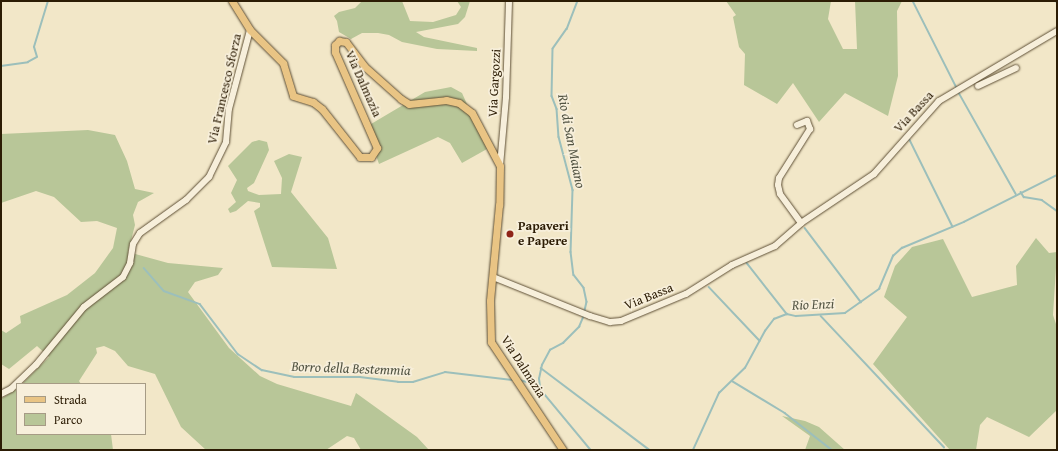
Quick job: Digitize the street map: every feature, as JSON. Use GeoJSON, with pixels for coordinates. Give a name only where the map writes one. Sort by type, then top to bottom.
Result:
{"type":"FeatureCollection","features":[{"type":"Feature","properties":{"kind":"main road","name":"Via Dalmazia"},"geometry":{"type":"LineString","coordinates":[[232,1],[250,30],[283,63],[294,96],[313,102],[322,109],[360,157],[371,157],[377,148],[335,52],[335,45],[339,41],[346,42],[364,66],[401,100],[409,104],[446,100],[459,103],[472,113],[482,129],[500,166],[489,333],[495,351],[555,434],[563,450]]}},
{"type":"Feature","properties":{"kind":"street","name":"Via Gargozzi"},"geometry":{"type":"LineString","coordinates":[[500,166],[506,97],[509,1]]}},
{"type":"Feature","properties":{"kind":"street","name":"Via Francesco Sforza"},"geometry":{"type":"LineString","coordinates":[[17,383],[36,365],[84,308],[117,284],[130,263],[133,244],[140,233],[186,200],[209,177],[226,142],[229,108],[250,30]]}},
{"type":"Feature","properties":{"kind":"street","name":"Via Bassa"},"geometry":{"type":"LineString","coordinates":[[493,277],[590,316],[610,322],[621,321],[686,294],[732,265],[767,251],[801,223],[874,174],[928,111],[957,88],[994,69],[1057,31]]}},
{"type":"Feature","properties":{"kind":"street"},"geometry":{"type":"LineString","coordinates":[[978,86],[1016,68]]}},
{"type":"Feature","properties":{"kind":"street"},"geometry":{"type":"LineString","coordinates":[[994,69],[997,77]]}},
{"type":"Feature","properties":{"kind":"street"},"geometry":{"type":"LineString","coordinates":[[797,125],[807,121],[810,128],[779,178],[778,185],[780,194],[801,223]]}},
{"type":"Feature","properties":{"kind":"street","name":"Via Francesco Sforza"},"geometry":{"type":"LineString","coordinates":[[1,394],[11,389],[16,384]]}},
{"type":"Feature","properties":{"kind":"green space"},"geometry":{"type":"Polygon","coordinates":[[[362,1],[402,1],[410,21],[433,22],[456,15],[461,7],[457,1],[470,1],[465,17],[458,24],[416,32],[424,37],[477,48],[477,51],[437,49],[402,42],[389,35],[378,33],[362,33],[351,39],[339,32],[337,21],[334,16],[339,12],[355,8],[362,1]]]}},
{"type":"Feature","properties":{"kind":"green space"},"geometry":{"type":"Polygon","coordinates":[[[726,1],[831,1],[828,19],[843,49],[857,49],[855,1],[902,1],[897,11],[898,76],[888,116],[845,93],[819,122],[793,83],[777,104],[744,85],[745,54],[739,47],[733,17],[736,15],[726,1]]]}},
{"type":"Feature","properties":{"kind":"green space"},"geometry":{"type":"Polygon","coordinates":[[[451,87],[462,93],[487,149],[462,163],[450,143],[438,137],[379,164],[366,127],[425,92],[451,87]]]}},
{"type":"Feature","properties":{"kind":"green space"},"geometry":{"type":"Polygon","coordinates":[[[88,130],[115,135],[127,161],[135,189],[154,193],[138,202],[133,215],[135,225],[128,252],[168,263],[223,268],[218,275],[195,282],[188,292],[229,348],[260,376],[277,384],[351,406],[356,393],[417,437],[429,450],[361,450],[354,438],[347,436],[326,450],[206,450],[181,427],[155,374],[128,366],[115,351],[104,346],[96,348],[97,353],[79,381],[80,383],[23,383],[49,357],[37,346],[9,369],[1,364],[1,330],[6,333],[21,323],[20,316],[67,295],[95,273],[113,248],[117,228],[97,221],[81,222],[54,197],[36,191],[1,203],[1,134],[88,130]]]}},
{"type":"Feature","properties":{"kind":"green space"},"geometry":{"type":"Polygon","coordinates":[[[259,140],[267,142],[269,150],[254,183],[247,188],[248,191],[259,195],[281,194],[282,178],[274,161],[289,154],[302,157],[291,192],[328,238],[337,269],[272,267],[254,211],[260,207],[260,203],[248,201],[236,211],[230,213],[228,209],[236,202],[231,193],[237,180],[228,166],[252,142],[259,140]]]}},
{"type":"Feature","properties":{"kind":"green space"},"geometry":{"type":"Polygon","coordinates":[[[1036,238],[1049,253],[1057,252],[1053,315],[1057,327],[1057,410],[1029,437],[987,417],[980,425],[976,450],[950,450],[873,364],[907,317],[884,297],[895,266],[912,247],[943,239],[972,297],[1017,285],[1016,266],[1036,238]]]}},
{"type":"Feature","properties":{"kind":"green space"},"geometry":{"type":"Polygon","coordinates":[[[16,390],[16,435],[111,435],[113,450],[1,450],[1,399],[16,390]]]}},
{"type":"Feature","properties":{"kind":"green space"},"geometry":{"type":"Polygon","coordinates":[[[782,416],[805,421],[819,427],[845,450],[805,450],[810,436],[782,416]]]}},
{"type":"Feature","properties":{"kind":"waterway"},"geometry":{"type":"LineString","coordinates":[[1,66],[28,62],[37,57],[34,47],[48,1]]}},
{"type":"Feature","properties":{"kind":"waterway","name":"Rio di San Maiano"},"geometry":{"type":"LineString","coordinates":[[578,1],[567,29],[553,49],[552,96],[557,109],[559,137],[573,190],[571,252],[574,275],[584,288],[587,302],[585,311]]}},
{"type":"Feature","properties":{"kind":"waterway"},"geometry":{"type":"LineString","coordinates":[[913,1],[957,88]]}},
{"type":"Feature","properties":{"kind":"waterway"},"geometry":{"type":"LineString","coordinates":[[958,91],[1016,194]]}},
{"type":"Feature","properties":{"kind":"waterway"},"geometry":{"type":"LineString","coordinates":[[909,138],[953,227]]}},
{"type":"Feature","properties":{"kind":"waterway","name":"Rio Enzi"},"geometry":{"type":"LineString","coordinates":[[693,450],[719,393],[745,368],[765,331],[774,319],[787,314],[796,316],[845,313],[879,289],[893,256],[902,248],[964,222],[1057,175]]}},
{"type":"Feature","properties":{"kind":"waterway"},"geometry":{"type":"LineString","coordinates":[[1021,192],[1024,197],[1042,200],[1057,211]]}},
{"type":"Feature","properties":{"kind":"waterway"},"geometry":{"type":"LineString","coordinates":[[805,228],[861,302]]}},
{"type":"Feature","properties":{"kind":"waterway"},"geometry":{"type":"LineString","coordinates":[[747,263],[787,314]]}},
{"type":"Feature","properties":{"kind":"waterway","name":"Borro della Bestemmia"},"geometry":{"type":"LineString","coordinates":[[144,268],[164,291],[200,304],[238,354],[262,370],[294,377],[360,377],[398,382],[413,382],[445,372],[513,380]]}},
{"type":"Feature","properties":{"kind":"waterway"},"geometry":{"type":"LineString","coordinates":[[709,287],[760,341]]}},
{"type":"Feature","properties":{"kind":"waterway","name":"Rio di San Maiano"},"geometry":{"type":"LineString","coordinates":[[540,387],[539,379],[542,365],[550,350],[563,343],[579,327],[584,315]]}},
{"type":"Feature","properties":{"kind":"waterway"},"geometry":{"type":"LineString","coordinates":[[821,316],[944,447]]}},
{"type":"Feature","properties":{"kind":"waterway"},"geometry":{"type":"LineString","coordinates":[[541,368],[650,450]]}},
{"type":"Feature","properties":{"kind":"waterway","name":"Borro della Bestemmia"},"geometry":{"type":"LineString","coordinates":[[520,380],[537,385],[591,450]]}},
{"type":"Feature","properties":{"kind":"waterway"},"geometry":{"type":"LineString","coordinates":[[732,381],[785,413],[832,450]]}},
{"type":"Feature","properties":{"kind":"place","name":"Papaveri e Papere"},"geometry":{"type":"Point","coordinates":[510,234]}}]}
